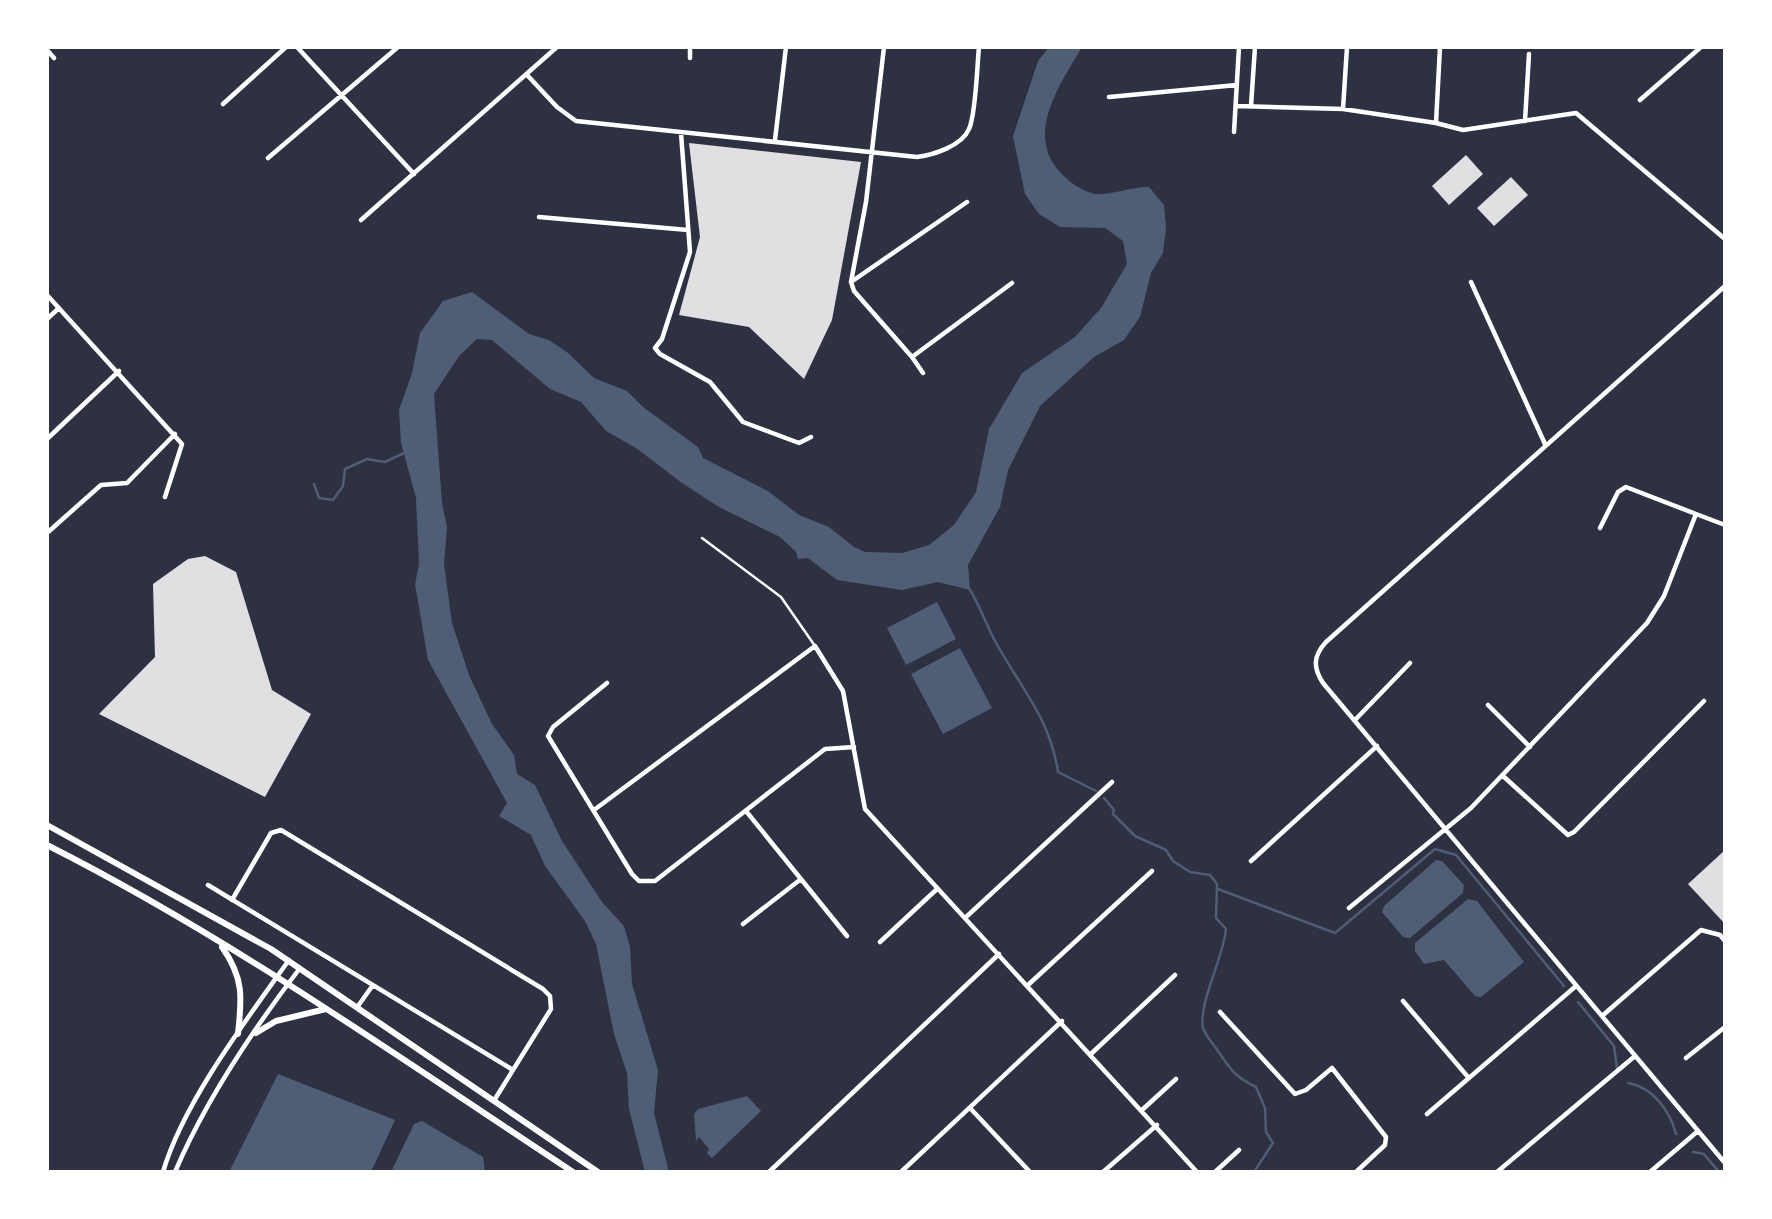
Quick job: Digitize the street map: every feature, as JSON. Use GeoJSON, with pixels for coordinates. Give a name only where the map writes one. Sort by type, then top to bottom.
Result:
{"type":"FeatureCollection","features":[{"type":"Feature","properties":{"kind":"street"},"geometry":{"type":"LineString","coordinates":[[223,104],[286,47]]}},
{"type":"Feature","properties":{"kind":"street"},"geometry":{"type":"LineString","coordinates":[[297,47],[414,174]]}},
{"type":"Feature","properties":{"kind":"street"},"geometry":{"type":"LineString","coordinates":[[268,158],[398,47]]}},
{"type":"Feature","properties":{"kind":"street"},"geometry":{"type":"LineString","coordinates":[[361,220],[528,76],[557,47]]}},
{"type":"Feature","properties":{"kind":"street"},"geometry":{"type":"LineString","coordinates":[[690,47],[690,58]]}},
{"type":"Feature","properties":{"kind":"street"},"geometry":{"type":"LineString","coordinates":[[775,140],[786,47]]}},
{"type":"Feature","properties":{"kind":"street"},"geometry":{"type":"LineString","coordinates":[[884,47],[873,153],[851,282],[853,291],[923,373]]}},
{"type":"Feature","properties":{"kind":"street"},"geometry":{"type":"LineString","coordinates":[[528,76],[557,107],[576,121],[775,140],[873,153],[927,155],[966,134],[970,128],[979,47]]}},
{"type":"Feature","properties":{"kind":"street"},"geometry":{"type":"LineString","coordinates":[[1234,132],[1238,47]]}},
{"type":"Feature","properties":{"kind":"street"},"geometry":{"type":"LineString","coordinates":[[1251,106],[1255,47]]}},
{"type":"Feature","properties":{"kind":"street"},"geometry":{"type":"LineString","coordinates":[[1343,109],[1347,47]]}},
{"type":"Feature","properties":{"kind":"street"},"geometry":{"type":"LineString","coordinates":[[1436,123],[1440,47]]}},
{"type":"Feature","properties":{"kind":"street"},"geometry":{"type":"LineString","coordinates":[[1640,100],[1701,47]]}},
{"type":"Feature","properties":{"kind":"street"},"geometry":{"type":"LineString","coordinates":[[47,50],[54,58]]}},
{"type":"Feature","properties":{"kind":"street"},"geometry":{"type":"LineString","coordinates":[[1525,121],[1528,54]]}},
{"type":"Feature","properties":{"kind":"street"},"geometry":{"type":"LineString","coordinates":[[1109,97],[1237,85]]}},
{"type":"Feature","properties":{"kind":"street"},"geometry":{"type":"LineString","coordinates":[[1236,106],[1343,109],[1436,123],[1463,130],[1567,113],[1584,117],[1725,239]]}},
{"type":"Feature","properties":{"kind":"street"},"geometry":{"type":"LineString","coordinates":[[681,133],[691,252],[662,339],[655,348],[660,354],[710,382],[743,422],[799,443],[811,437]]}},
{"type":"Feature","properties":{"kind":"street"},"geometry":{"type":"LineString","coordinates":[[851,282],[967,202]]}},
{"type":"Feature","properties":{"kind":"street"},"geometry":{"type":"LineString","coordinates":[[539,217],[688,230]]}},
{"type":"Feature","properties":{"kind":"street"},"geometry":{"type":"LineString","coordinates":[[1471,282],[1545,444]]}},
{"type":"Feature","properties":{"kind":"street"},"geometry":{"type":"LineString","coordinates":[[912,357],[1012,283]]}},
{"type":"Feature","properties":{"kind":"street"},"geometry":{"type":"LineString","coordinates":[[1725,286],[1545,444],[1320,648],[1315,662],[1317,673],[1355,720],[1725,1163]]}},
{"type":"Feature","properties":{"kind":"street"},"geometry":{"type":"LineString","coordinates":[[47,295],[120,371],[182,444],[166,497]]}},
{"type":"Feature","properties":{"kind":"street"},"geometry":{"type":"LineString","coordinates":[[47,319],[59,308]]}},
{"type":"Feature","properties":{"kind":"street"},"geometry":{"type":"LineString","coordinates":[[47,439],[120,371]]}},
{"type":"Feature","properties":{"kind":"street"},"geometry":{"type":"LineString","coordinates":[[47,533],[101,485],[127,483],[175,433]]}},
{"type":"Feature","properties":{"kind":"street"},"geometry":{"type":"LineString","coordinates":[[1600,528],[1618,492],[1626,487],[1725,525]]}},
{"type":"Feature","properties":{"kind":"street"},"geometry":{"type":"LineString","coordinates":[[1349,908],[1446,828],[1503,776],[1657,611],[1696,514]]}},
{"type":"Feature","properties":{"kind":"street"},"geometry":{"type":"LineString","coordinates":[[594,810],[815,646],[843,691],[863,806],[937,889],[1092,1053],[1197,1172]]}},
{"type":"Feature","properties":{"kind":"street"},"geometry":{"type":"LineString","coordinates":[[1355,720],[1410,663]]}},
{"type":"Feature","properties":{"kind":"street"},"geometry":{"type":"LineString","coordinates":[[607,683],[552,727],[548,736],[632,874],[647,883],[655,881],[825,748],[854,747]]}},
{"type":"Feature","properties":{"kind":"street"},"geometry":{"type":"LineString","coordinates":[[1503,776],[1567,835],[1574,832],[1704,701]]}},
{"type":"Feature","properties":{"kind":"street"},"geometry":{"type":"LineString","coordinates":[[1488,705],[1530,747]]}},
{"type":"Feature","properties":{"kind":"street"},"geometry":{"type":"LineString","coordinates":[[1251,861],[1377,746]]}},
{"type":"Feature","properties":{"kind":"street"},"geometry":{"type":"LineString","coordinates":[[965,918],[1112,782]]}},
{"type":"Feature","properties":{"kind":"street"},"geometry":{"type":"LineString","coordinates":[[746,811],[847,936]]}},
{"type":"Feature","properties":{"kind":"street"},"geometry":{"type":"LineString","coordinates":[[47,825],[198,906],[289,960],[598,1172]]}},
{"type":"Feature","properties":{"kind":"street"},"geometry":{"type":"LineString","coordinates":[[232,900],[271,833],[281,830],[543,989],[550,996],[551,1009],[495,1099]]}},
{"type":"Feature","properties":{"kind":"street"},"geometry":{"type":"LineString","coordinates":[[47,845],[101,873],[326,1009],[573,1172]]}},
{"type":"Feature","properties":{"kind":"street"},"geometry":{"type":"LineString","coordinates":[[1028,985],[1152,871]]}},
{"type":"Feature","properties":{"kind":"street"},"geometry":{"type":"LineString","coordinates":[[743,924],[801,879]]}},
{"type":"Feature","properties":{"kind":"street"},"geometry":{"type":"LineString","coordinates":[[208,885],[513,1070]]}},
{"type":"Feature","properties":{"kind":"street"},"geometry":{"type":"LineString","coordinates":[[880,942],[937,889]]}},
{"type":"Feature","properties":{"kind":"street"},"geometry":{"type":"LineString","coordinates":[[1602,1016],[1701,930],[1720,935],[1725,941]]}},
{"type":"Feature","properties":{"kind":"street"},"geometry":{"type":"LineString","coordinates":[[219,943],[231,959],[242,992],[238,1034]]}},
{"type":"Feature","properties":{"kind":"street"},"geometry":{"type":"LineString","coordinates":[[769,1172],[999,954]]}},
{"type":"Feature","properties":{"kind":"street"},"geometry":{"type":"LineString","coordinates":[[163,1172],[168,1155],[202,1090],[289,960]]}},
{"type":"Feature","properties":{"kind":"street"},"geometry":{"type":"LineString","coordinates":[[175,1172],[204,1111],[300,968]]}},
{"type":"Feature","properties":{"kind":"street"},"geometry":{"type":"LineString","coordinates":[[1092,1053],[1175,975]]}},
{"type":"Feature","properties":{"kind":"street"},"geometry":{"type":"LineString","coordinates":[[358,1006],[373,985]]}},
{"type":"Feature","properties":{"kind":"street"},"geometry":{"type":"LineString","coordinates":[[1427,1114],[1576,986]]}},
{"type":"Feature","properties":{"kind":"street"},"geometry":{"type":"LineString","coordinates":[[1403,1001],[1468,1077]]}},
{"type":"Feature","properties":{"kind":"street"},"geometry":{"type":"LineString","coordinates":[[256,1033],[276,1021],[326,1009]]}},
{"type":"Feature","properties":{"kind":"street"},"geometry":{"type":"LineString","coordinates":[[1220,1012],[1289,1091],[1295,1094],[1306,1090],[1332,1068],[1386,1137],[1385,1145],[1356,1172]]}},
{"type":"Feature","properties":{"kind":"street"},"geometry":{"type":"LineString","coordinates":[[901,1172],[1062,1021]]}},
{"type":"Feature","properties":{"kind":"street"},"geometry":{"type":"LineString","coordinates":[[1686,1058],[1725,1027]]}},
{"type":"Feature","properties":{"kind":"street"},"geometry":{"type":"LineString","coordinates":[[1497,1172],[1635,1056]]}},
{"type":"Feature","properties":{"kind":"street"},"geometry":{"type":"LineString","coordinates":[[1142,1110],[1176,1079]]}},
{"type":"Feature","properties":{"kind":"street"},"geometry":{"type":"LineString","coordinates":[[970,1108],[1030,1172]]}},
{"type":"Feature","properties":{"kind":"street"},"geometry":{"type":"LineString","coordinates":[[1103,1172],[1157,1125]]}},
{"type":"Feature","properties":{"kind":"street"},"geometry":{"type":"LineString","coordinates":[[1650,1172],[1698,1131]]}},
{"type":"Feature","properties":{"kind":"street"},"geometry":{"type":"LineString","coordinates":[[1214,1172],[1239,1150]]}},
{"type":"Feature","properties":{"kind":"lane"},"geometry":{"type":"LineString","coordinates":[[702,538],[782,597],[815,646]]}},
{"type":"Feature","properties":{"kind":"water"},"geometry":{"type":"Polygon","coordinates":[[[1049,47],[1082,47],[1050,108],[1045,141],[1049,156],[1066,178],[1090,193],[1149,187],[1164,205],[1166,228],[1163,253],[1151,273],[1140,317],[1124,340],[1094,357],[1040,406],[1008,470],[1000,507],[968,565],[970,590],[938,582],[902,590],[837,580],[808,558],[798,559],[796,552],[780,537],[719,507],[636,448],[606,431],[581,402],[550,389],[492,340],[477,339],[459,356],[434,394],[442,503],[447,527],[444,564],[452,623],[469,675],[492,724],[514,755],[517,774],[535,785],[562,841],[602,902],[624,926],[630,947],[632,984],[658,1070],[654,1113],[669,1172],[645,1172],[629,1109],[627,1073],[614,1034],[596,944],[585,921],[545,866],[531,835],[499,816],[507,803],[428,660],[415,584],[419,564],[416,498],[401,443],[399,410],[412,373],[420,333],[443,301],[472,292],[529,334],[549,340],[568,353],[594,378],[627,391],[643,407],[698,447],[703,458],[768,491],[799,515],[829,527],[854,547],[865,552],[902,553],[929,545],[954,525],[976,492],[989,429],[1022,373],[1075,337],[1101,308],[1127,264],[1123,241],[1105,228],[1060,227],[1039,214],[1025,194],[1013,136],[1038,61],[1049,47]]]}},
{"type":"Feature","properties":{"kind":"water"},"geometry":{"type":"Polygon","coordinates":[[[937,602],[956,639],[906,665],[887,628],[937,602]]]}},
{"type":"Feature","properties":{"kind":"water"},"geometry":{"type":"Polygon","coordinates":[[[960,648],[992,708],[943,734],[911,674],[960,648]]]}},
{"type":"Feature","properties":{"kind":"water"},"geometry":{"type":"Polygon","coordinates":[[[1436,860],[1442,861],[1464,885],[1463,893],[1410,938],[1403,937],[1382,912],[1384,906],[1436,860]]]}},
{"type":"Feature","properties":{"kind":"water"},"geometry":{"type":"Polygon","coordinates":[[[1468,899],[1477,901],[1524,962],[1481,997],[1475,996],[1444,960],[1424,964],[1415,951],[1415,943],[1468,899]]]}},
{"type":"Feature","properties":{"kind":"water"},"geometry":{"type":"Polygon","coordinates":[[[278,1074],[395,1120],[371,1172],[229,1172],[278,1074]]]}},
{"type":"Feature","properties":{"kind":"water"},"geometry":{"type":"Polygon","coordinates":[[[747,1096],[761,1111],[712,1158],[707,1153],[709,1149],[699,1137],[696,1141],[694,1114],[698,1109],[747,1096]]]}},
{"type":"Feature","properties":{"kind":"water"},"geometry":{"type":"Polygon","coordinates":[[[422,1121],[483,1157],[485,1172],[391,1172],[414,1124],[422,1121]]]}},
{"type":"Feature","properties":{"kind":"building"},"geometry":{"type":"Polygon","coordinates":[[[689,143],[861,162],[832,320],[804,379],[749,327],[679,315],[700,237],[689,143]]]}},
{"type":"Feature","properties":{"kind":"building"},"geometry":{"type":"Polygon","coordinates":[[[1466,155],[1483,174],[1449,205],[1432,186],[1466,155]]]}},
{"type":"Feature","properties":{"kind":"building"},"geometry":{"type":"Polygon","coordinates":[[[1511,177],[1528,195],[1494,226],[1477,208],[1511,177]]]}},
{"type":"Feature","properties":{"kind":"building"},"geometry":{"type":"Polygon","coordinates":[[[205,556],[236,572],[272,690],[311,714],[265,797],[99,714],[155,657],[153,584],[188,559],[205,556]]]}},
{"type":"Feature","properties":{"kind":"building"},"geometry":{"type":"Polygon","coordinates":[[[1725,850],[1725,924],[1688,884],[1725,850]]]}},
{"type":"Feature","properties":{"kind":"waterway"},"geometry":{"type":"LineString","coordinates":[[314,484],[319,498],[333,500],[343,486],[345,469],[367,459],[385,462],[404,453]]}},
{"type":"Feature","properties":{"kind":"waterway"},"geometry":{"type":"LineString","coordinates":[[969,588],[995,641],[1041,719],[1058,772],[1096,791]]}},
{"type":"Feature","properties":{"kind":"waterway"},"geometry":{"type":"LineString","coordinates":[[1104,798],[1114,810],[1113,814],[1135,836],[1166,850],[1173,861],[1190,872],[1210,875],[1217,884],[1216,918],[1226,929],[1204,1006],[1203,1028],[1234,1072],[1256,1087],[1265,1108],[1266,1132],[1273,1143],[1254,1172]]}},
{"type":"Feature","properties":{"kind":"waterway"},"geometry":{"type":"LineString","coordinates":[[1218,889],[1335,933],[1435,849],[1456,855],[1564,986]]}},
{"type":"Feature","properties":{"kind":"waterway"},"geometry":{"type":"LineString","coordinates":[[1578,1002],[1614,1046],[1617,1068]]}},
{"type":"Feature","properties":{"kind":"waterway"},"geometry":{"type":"LineString","coordinates":[[1628,1083],[1645,1089],[1659,1101],[1676,1134]]}},
{"type":"Feature","properties":{"kind":"waterway"},"geometry":{"type":"LineString","coordinates":[[1693,1152],[1704,1154],[1719,1172]]}}]}
